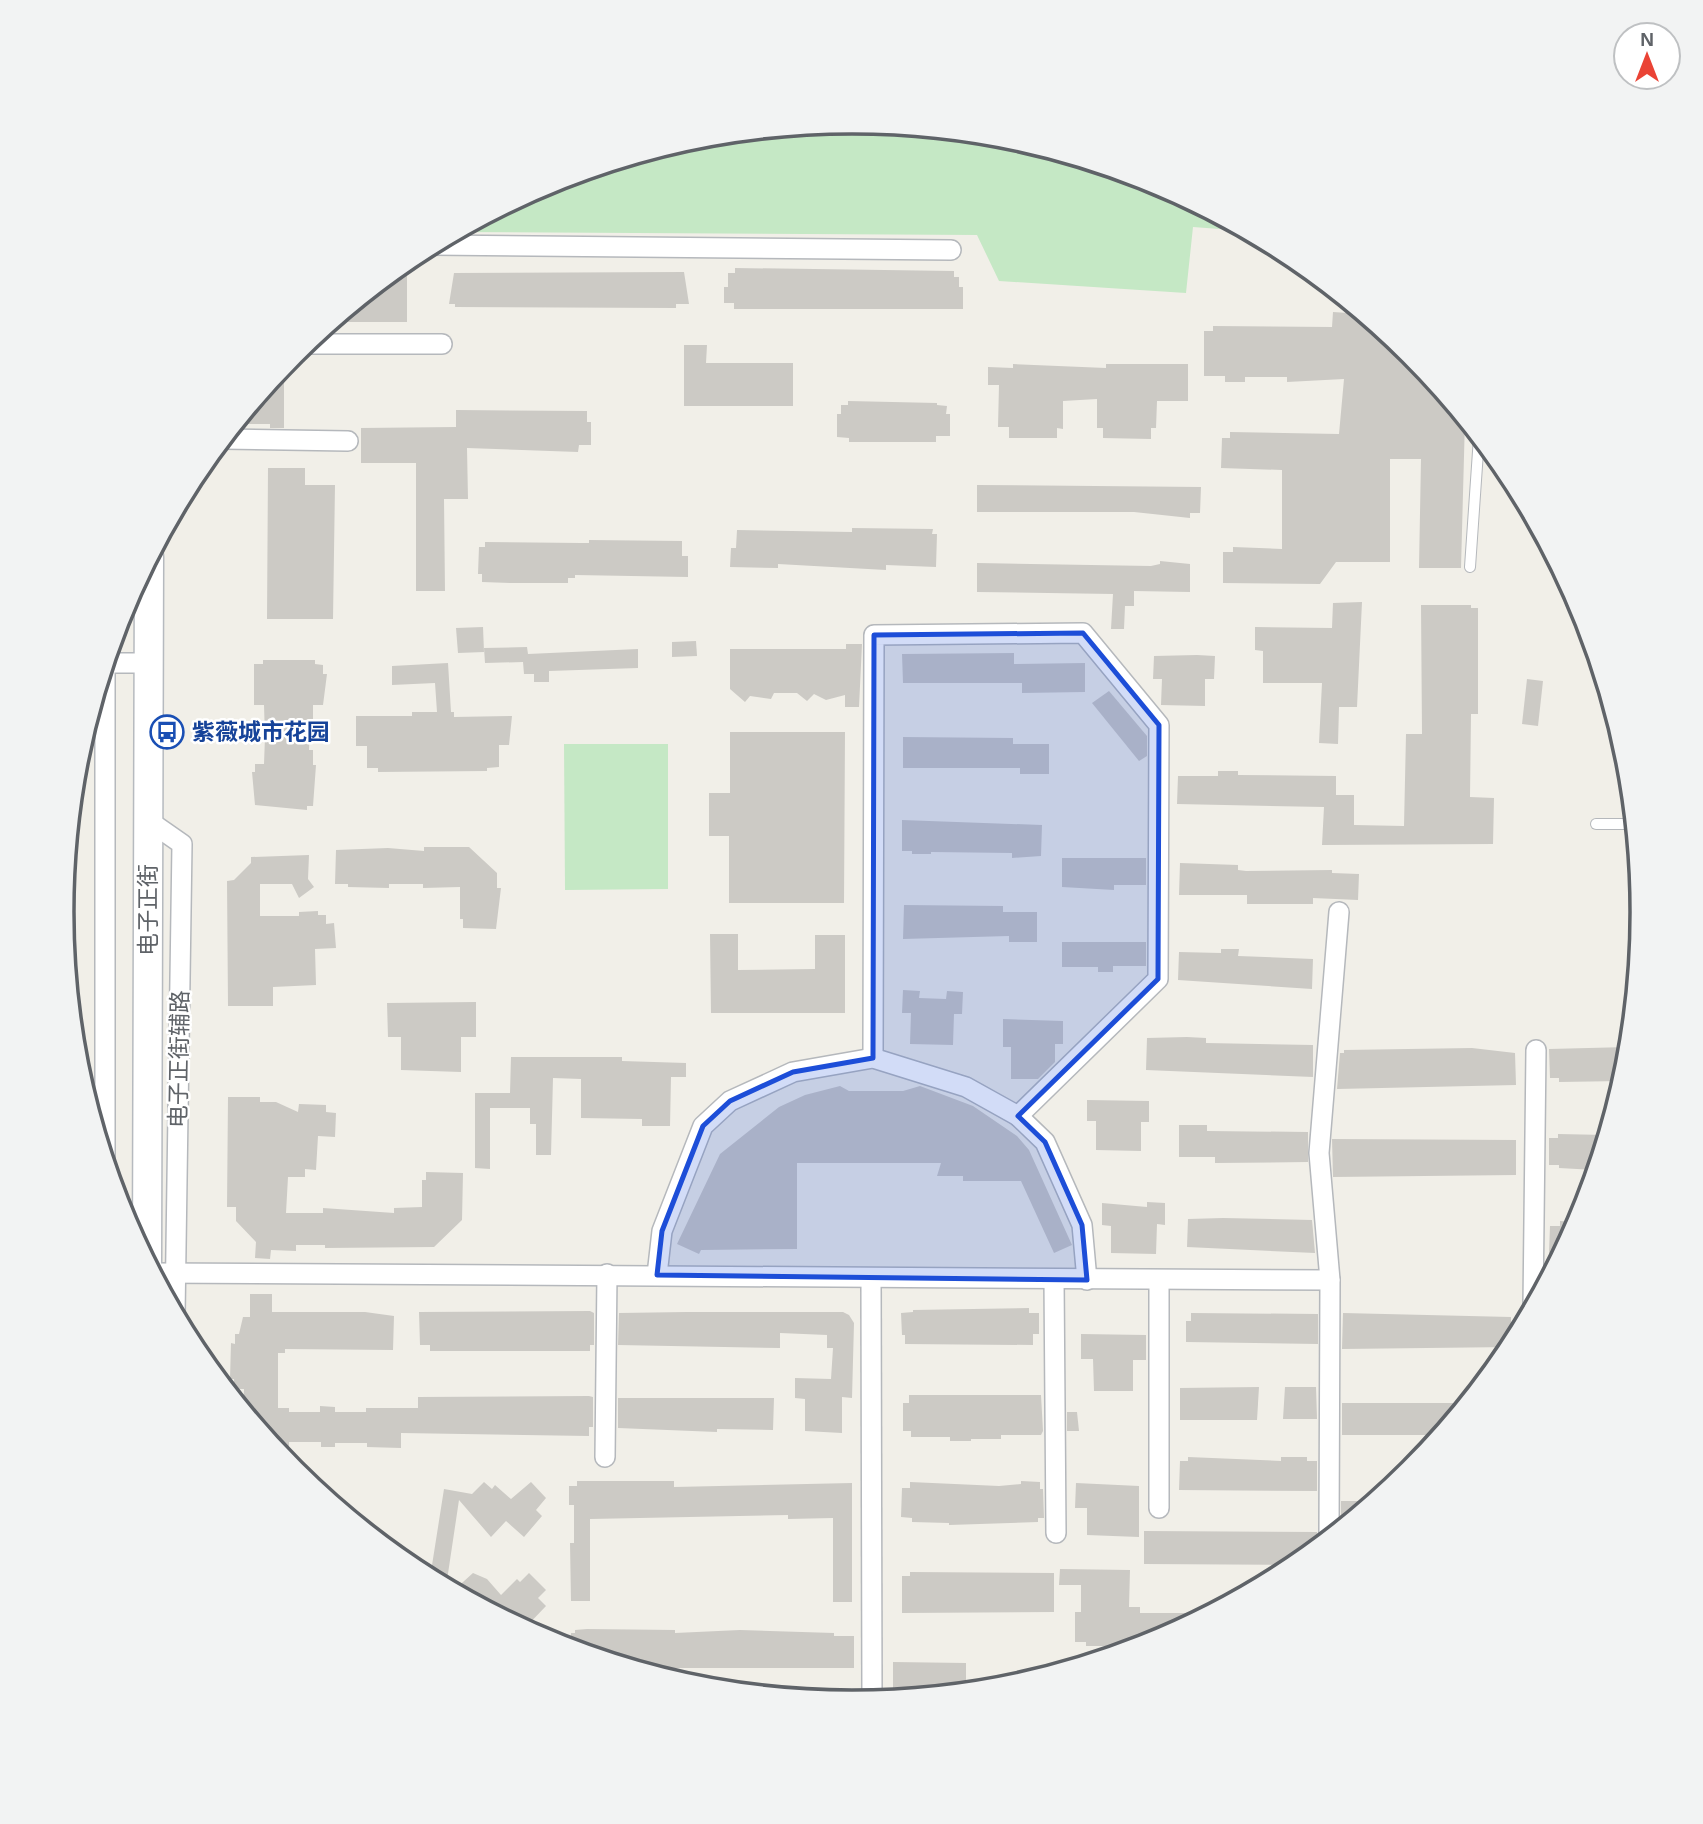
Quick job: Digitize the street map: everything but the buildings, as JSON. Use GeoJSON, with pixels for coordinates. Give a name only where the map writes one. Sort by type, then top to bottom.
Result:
{"type":"FeatureCollection","features":[{"type":"Feature","properties":{"kind":"main road","name":"电子正街"},"geometry":{"type":"LineString","coordinates":[[138,604],[123,664],[149,821],[147,1241]]}},
{"type":"Feature","properties":{"kind":"main road","name":"电子正街"},"geometry":{"type":"LineString","coordinates":[[127,631],[123,664],[129,1198]]}},
{"type":"Feature","properties":{"kind":"street"},"geometry":{"type":"LineString","coordinates":[[451,245],[951,250]]}},
{"type":"Feature","properties":{"kind":"street"},"geometry":{"type":"LineString","coordinates":[[321,344],[442,344]]}},
{"type":"Feature","properties":{"kind":"street"},"geometry":{"type":"LineString","coordinates":[[233,439],[348,440]]}},
{"type":"Feature","properties":{"kind":"street"},"geometry":{"type":"LineString","coordinates":[[873,1058],[874,635],[1083,633],[1158,724],[1158,979],[1018,1116]]}},
{"type":"Feature","properties":{"kind":"street"},"geometry":{"type":"LineString","coordinates":[[106,1133],[123,664]]}},
{"type":"Feature","properties":{"kind":"street","name":"电子正街辅路"},"geometry":{"type":"LineString","coordinates":[[149,821],[182,844],[175,1295]]}},
{"type":"Feature","properties":{"kind":"street"},"geometry":{"type":"LineString","coordinates":[[1329,1526],[1330,1280],[1319,1153],[1339,912]]}},
{"type":"Feature","properties":{"kind":"street"},"geometry":{"type":"LineString","coordinates":[[1533,1286],[1536,1051]]}},
{"type":"Feature","properties":{"kind":"street"},"geometry":{"type":"LineString","coordinates":[[657,1275],[662,1231],[668,1210],[703,1126],[730,1101],[793,1072],[873,1058],[966,1087],[1018,1116],[1045,1142],[1065,1181],[1082,1225],[1087,1280]]}},
{"type":"Feature","properties":{"kind":"street"},"geometry":{"type":"LineString","coordinates":[[163,1273],[1330,1280]]}},
{"type":"Feature","properties":{"kind":"street"},"geometry":{"type":"LineString","coordinates":[[605,1457],[607,1274]]}},
{"type":"Feature","properties":{"kind":"street"},"geometry":{"type":"LineString","coordinates":[[871,1278],[872,1689]]}},
{"type":"Feature","properties":{"kind":"street"},"geometry":{"type":"LineString","coordinates":[[1054,1279],[1056,1533]]}},
{"type":"Feature","properties":{"kind":"street"},"geometry":{"type":"LineString","coordinates":[[1159,1280],[1159,1508]]}},
{"type":"Feature","properties":{"kind":"lane"},"geometry":{"type":"LineString","coordinates":[[1470,567],[1478,451]]}},
{"type":"Feature","properties":{"kind":"lane"},"geometry":{"type":"LineString","coordinates":[[1595,824],[1624,824]]}},
{"type":"Feature","properties":{"kind":"highlighted area"},"geometry":{"type":"Polygon","coordinates":[[[1083,633],[1159,725],[1158,979],[1018,1116],[1045,1142],[1082,1225],[1087,1280],[657,1275],[662,1231],[703,1126],[730,1101],[793,1072],[873,1058],[874,635],[1083,633]]]}},
{"type":"Feature","properties":{"kind":"green space"},"geometry":{"type":"Polygon","coordinates":[[[852,134],[953,141],[1053,161],[1102,175],[1149,193],[1224,229],[1193,227],[1186,293],[999,281],[977,235],[474,232],[554,193],[601,175],[650,161],[750,141],[852,134]]]}},
{"type":"Feature","properties":{"kind":"green space"},"geometry":{"type":"Polygon","coordinates":[[[564,744],[668,744],[668,889],[565,890],[564,744]]]}},
{"type":"Feature","properties":{"kind":"place","name":"紫薇城市花园"},"geometry":{"type":"Point","coordinates":[167,732]}}]}
